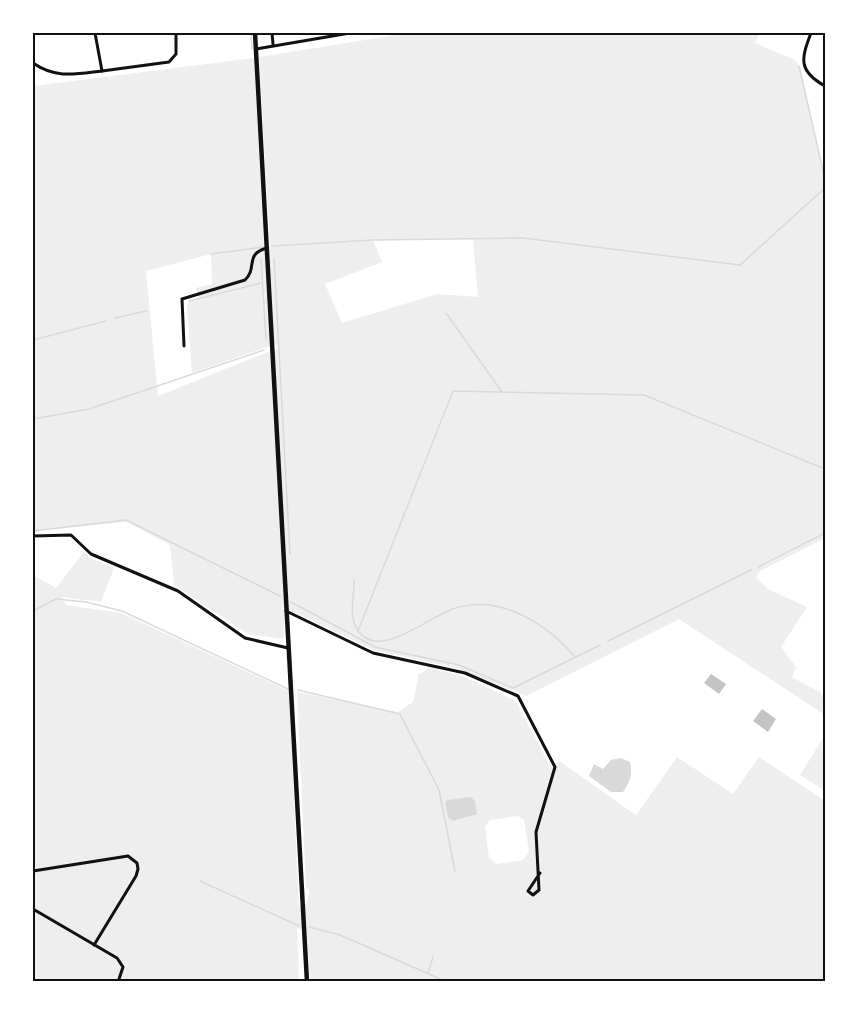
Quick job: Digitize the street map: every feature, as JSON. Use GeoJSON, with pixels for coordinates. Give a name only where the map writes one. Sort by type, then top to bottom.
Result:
{"type":"FeatureCollection","features":[{"type":"Feature","properties":{"kind":"main road"},"geometry":{"type":"LineString","coordinates":[[255,33],[307,982]]}},
{"type":"Feature","properties":{"kind":"street"},"geometry":{"type":"LineString","coordinates":[[95,33],[102,71]]}},
{"type":"Feature","properties":{"kind":"street"},"geometry":{"type":"LineString","coordinates":[[33,63],[42,69],[63,76],[169,62],[176,54],[176,33]]}},
{"type":"Feature","properties":{"kind":"street"},"geometry":{"type":"LineString","coordinates":[[272,33],[273,44]]}},
{"type":"Feature","properties":{"kind":"street"},"geometry":{"type":"LineString","coordinates":[[256,49],[273,44],[350,33]]}},
{"type":"Feature","properties":{"kind":"street"},"geometry":{"type":"LineString","coordinates":[[812,33],[802,57],[806,72],[825,86]]}},
{"type":"Feature","properties":{"kind":"street"},"geometry":{"type":"LineString","coordinates":[[184,346],[182,299],[245,280],[250,274],[253,256],[258,250],[267,248]]}},
{"type":"Feature","properties":{"kind":"street"},"geometry":{"type":"LineString","coordinates":[[33,536],[71,535],[91,554],[178,591],[245,638],[290,648]]}},
{"type":"Feature","properties":{"kind":"street"},"geometry":{"type":"LineString","coordinates":[[286,611],[373,653],[465,673],[518,696],[555,767],[536,832],[540,873],[539,890],[533,895],[528,891],[540,873]]}},
{"type":"Feature","properties":{"kind":"street"},"geometry":{"type":"LineString","coordinates":[[33,872],[128,856],[133,858],[138,869],[136,876],[94,945]]}},
{"type":"Feature","properties":{"kind":"street"},"geometry":{"type":"LineString","coordinates":[[33,909],[122,963],[123,972],[119,979]]}},
{"type":"Feature","properties":{"kind":"shaded area"},"geometry":{"type":"Polygon","coordinates":[[[409,33],[759,33],[755,43],[795,60],[799,66],[825,179],[825,538],[760,571],[756,577],[768,589],[807,607],[781,647],[796,667],[792,677],[825,695],[825,715],[679,619],[526,696],[456,668],[374,650],[285,608],[283,639],[248,634],[174,585],[170,545],[127,522],[33,531],[33,86],[254,58],[264,246],[270,246],[259,57],[409,33]],[[473,239],[373,240],[382,262],[325,284],[342,323],[437,294],[478,297],[473,239]],[[211,254],[146,271],[158,396],[278,348],[276,344],[192,373],[187,306],[189,301],[199,299],[196,288],[212,284],[211,254]]]}},
{"type":"Feature","properties":{"kind":"shaded area"},"geometry":{"type":"Polygon","coordinates":[[[84,552],[92,559],[114,568],[101,602],[62,597],[66,605],[121,613],[289,691],[299,907],[305,907],[310,891],[306,887],[297,692],[398,712],[413,702],[419,673],[429,667],[465,677],[516,701],[551,768],[559,761],[636,815],[677,757],[733,794],[759,757],[825,801],[825,982],[310,982],[307,931],[297,928],[299,982],[33,982],[33,575],[56,588],[84,552]],[[518,816],[490,820],[485,827],[489,858],[496,864],[523,860],[529,852],[524,820],[518,816]]]}},
{"type":"Feature","properties":{"kind":"shaded area"},"geometry":{"type":"Polygon","coordinates":[[[825,735],[825,791],[800,775],[825,735]]]}},
{"type":"Feature","properties":{"kind":"shaded area"},"geometry":{"type":"Polygon","coordinates":[[[621,758],[630,762],[631,770],[629,781],[623,792],[611,792],[589,776],[594,764],[603,769],[611,760],[621,758]]]}},
{"type":"Feature","properties":{"kind":"shaded area"},"geometry":{"type":"Polygon","coordinates":[[[471,797],[475,801],[477,814],[453,821],[448,817],[445,803],[447,800],[471,797]]]}},
{"type":"Feature","properties":{"kind":"building"},"geometry":{"type":"Polygon","coordinates":[[[711,674],[726,684],[719,694],[704,683],[711,674]]]}},
{"type":"Feature","properties":{"kind":"building"},"geometry":{"type":"Polygon","coordinates":[[[762,709],[776,719],[768,732],[753,721],[762,709]]]}},
{"type":"Feature","properties":{"kind":"waterway"},"geometry":{"type":"LineString","coordinates":[[251,33],[252,49]]}},
{"type":"Feature","properties":{"kind":"waterway"},"geometry":{"type":"LineString","coordinates":[[799,66],[825,179]]}},
{"type":"Feature","properties":{"kind":"waterway"},"geometry":{"type":"LineString","coordinates":[[272,246],[373,240],[523,238],[740,265],[825,188]]}},
{"type":"Feature","properties":{"kind":"waterway"},"geometry":{"type":"LineString","coordinates":[[211,254],[264,247]]}},
{"type":"Feature","properties":{"kind":"waterway"},"geometry":{"type":"LineString","coordinates":[[274,258],[290,554]]}},
{"type":"Feature","properties":{"kind":"waterway"},"geometry":{"type":"LineString","coordinates":[[261,259],[266,340]]}},
{"type":"Feature","properties":{"kind":"waterway"},"geometry":{"type":"LineString","coordinates":[[189,301],[261,283]]}},
{"type":"Feature","properties":{"kind":"waterway"},"geometry":{"type":"LineString","coordinates":[[115,318],[146,311]]}},
{"type":"Feature","properties":{"kind":"waterway"},"geometry":{"type":"LineString","coordinates":[[446,313],[502,392],[644,395],[825,469]]}},
{"type":"Feature","properties":{"kind":"waterway"},"geometry":{"type":"LineString","coordinates":[[33,340],[106,321]]}},
{"type":"Feature","properties":{"kind":"waterway"},"geometry":{"type":"LineString","coordinates":[[33,419],[89,409],[264,350]]}},
{"type":"Feature","properties":{"kind":"waterway"},"geometry":{"type":"LineString","coordinates":[[358,631],[453,391],[501,392]]}},
{"type":"Feature","properties":{"kind":"waterway"},"geometry":{"type":"LineString","coordinates":[[33,531],[126,520],[280,596]]}},
{"type":"Feature","properties":{"kind":"waterway"},"geometry":{"type":"LineString","coordinates":[[758,567],[825,533]]}},
{"type":"Feature","properties":{"kind":"waterway"},"geometry":{"type":"LineString","coordinates":[[608,641],[751,570]]}},
{"type":"Feature","properties":{"kind":"waterway"},"geometry":{"type":"LineString","coordinates":[[354,579],[352,604],[354,623],[367,638],[378,641],[392,639],[459,607],[492,606],[508,609],[538,624],[575,657]]}},
{"type":"Feature","properties":{"kind":"waterway"},"geometry":{"type":"LineString","coordinates":[[33,611],[56,599],[86,602],[122,611],[288,689]]}},
{"type":"Feature","properties":{"kind":"waterway"},"geometry":{"type":"LineString","coordinates":[[291,602],[375,647],[459,665],[513,688],[600,645]]}},
{"type":"Feature","properties":{"kind":"waterway"},"geometry":{"type":"LineString","coordinates":[[298,690],[400,714],[439,790],[455,871]]}},
{"type":"Feature","properties":{"kind":"waterway"},"geometry":{"type":"LineString","coordinates":[[200,881],[299,926]]}},
{"type":"Feature","properties":{"kind":"waterway"},"geometry":{"type":"LineString","coordinates":[[309,927],[340,935],[447,982]]}},
{"type":"Feature","properties":{"kind":"waterway"},"geometry":{"type":"LineString","coordinates":[[428,973],[433,957]]}}]}
